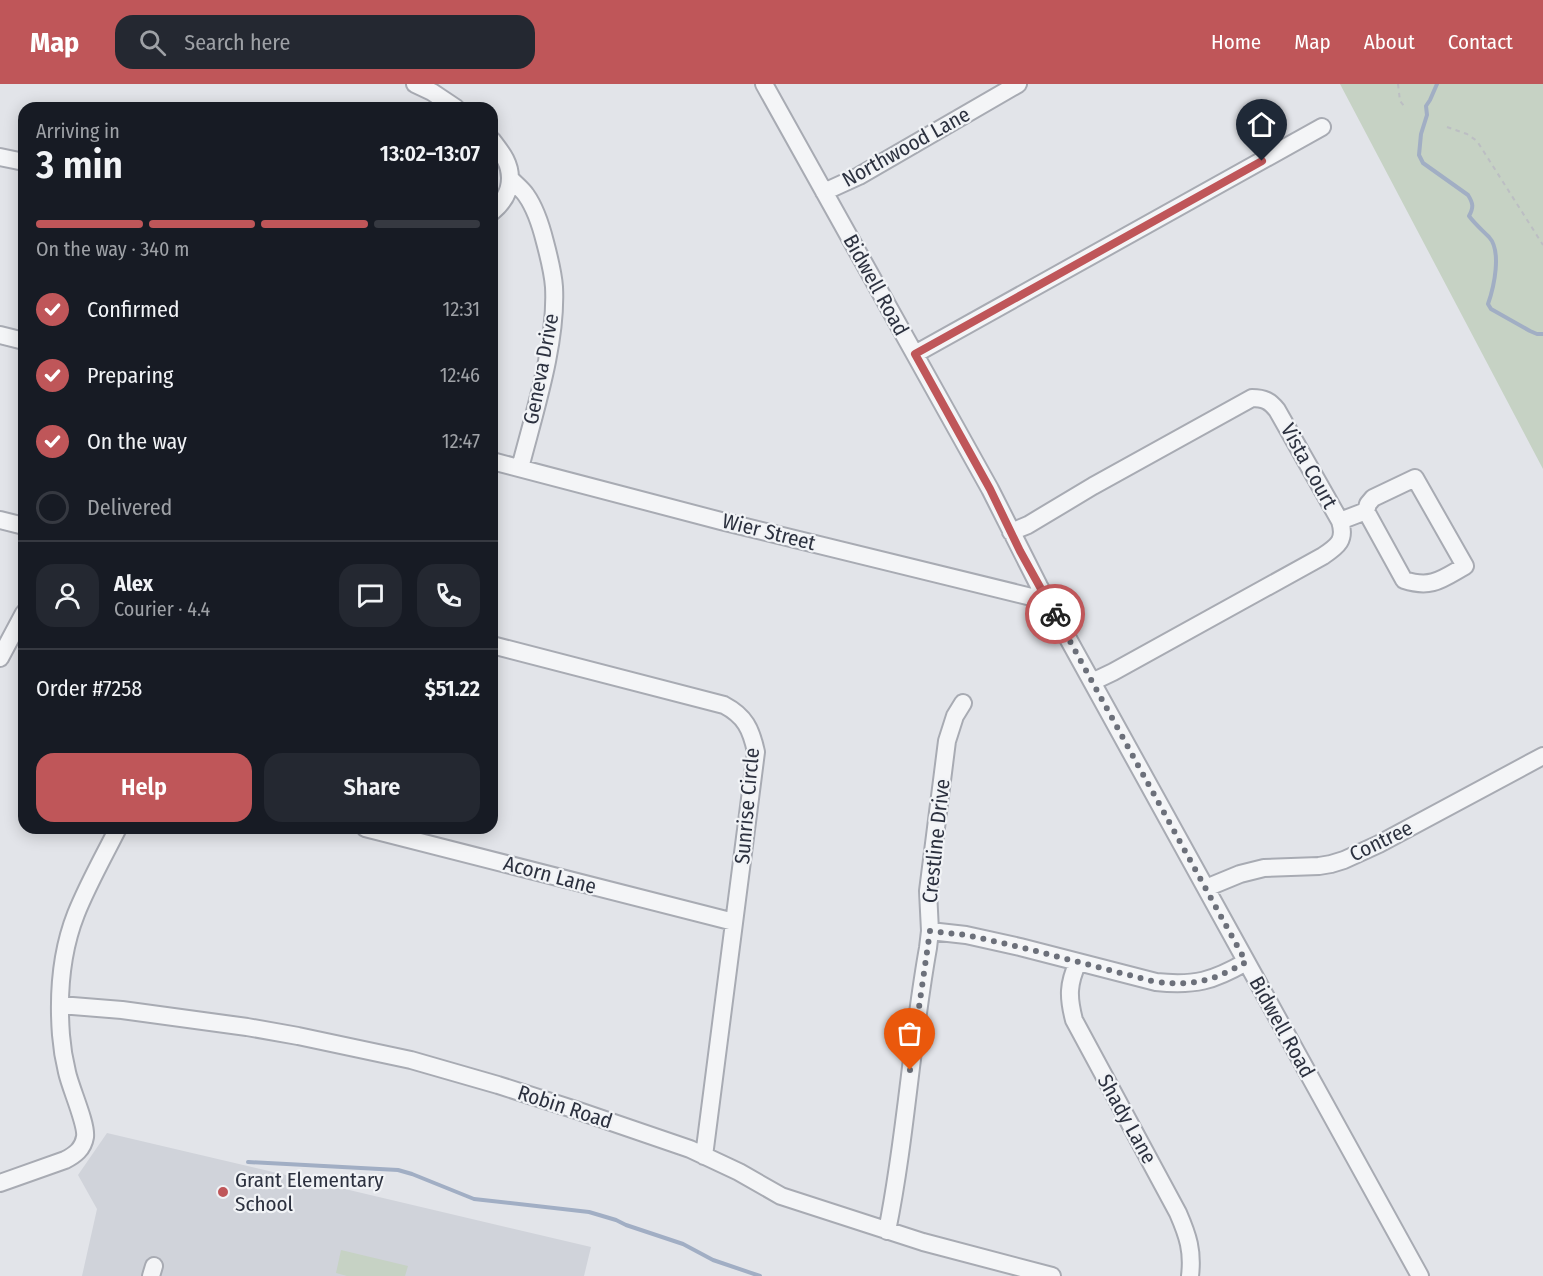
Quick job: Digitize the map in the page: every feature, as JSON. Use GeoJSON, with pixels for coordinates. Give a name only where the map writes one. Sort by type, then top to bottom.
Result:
{"type":"FeatureCollection","features":[{"type":"Feature","properties":{"kind":"street"},"geometry":{"type":"LineString","coordinates":[[415,84],[447,102]]}},
{"type":"Feature","properties":{"kind":"street","name":"Bidwell Road"},"geometry":{"type":"LineString","coordinates":[[764,84],[990,489],[1029,568],[1420,1276]]}},
{"type":"Feature","properties":{"kind":"street","name":"Northwood Lane"},"geometry":{"type":"LineString","coordinates":[[824,192],[859,176],[1018,84]]}},
{"type":"Feature","properties":{"kind":"street"},"geometry":{"type":"LineString","coordinates":[[915,354],[1322,127]]}},
{"type":"Feature","properties":{"kind":"street","name":"Geneva Drive"},"geometry":{"type":"LineString","coordinates":[[498,148],[505,157],[510,178],[525,194],[535,210],[550,260],[554,286],[554,312],[550,342],[540,393],[520,468]]}},
{"type":"Feature","properties":{"kind":"street"},"geometry":{"type":"LineString","coordinates":[[0,157],[18,161]]}},
{"type":"Feature","properties":{"kind":"street"},"geometry":{"type":"LineString","coordinates":[[498,206],[504,200],[510,185],[510,178]]}},
{"type":"Feature","properties":{"kind":"street"},"geometry":{"type":"LineString","coordinates":[[0,335],[18,340]]}},
{"type":"Feature","properties":{"kind":"street","name":"Vista Court"},"geometry":{"type":"LineString","coordinates":[[1011,532],[1028,525],[1093,486],[1252,398],[1262,398],[1271,402],[1277,410],[1340,521],[1341,537],[1336,547],[1323,556],[1092,682]]}},
{"type":"Feature","properties":{"kind":"street","name":"Wier Street"},"geometry":{"type":"LineString","coordinates":[[498,462],[721,521],[1048,601]]}},
{"type":"Feature","properties":{"kind":"street"},"geometry":{"type":"LineString","coordinates":[[1415,478],[1465,566],[1436,583],[1415,583],[1404,580],[1366,511],[1373,498],[1415,478]]}},
{"type":"Feature","properties":{"kind":"street"},"geometry":{"type":"LineString","coordinates":[[1340,521],[1366,511]]}},
{"type":"Feature","properties":{"kind":"street"},"geometry":{"type":"LineString","coordinates":[[0,520],[18,524]]}},
{"type":"Feature","properties":{"kind":"street"},"geometry":{"type":"LineString","coordinates":[[0,658],[18,624]]}},
{"type":"Feature","properties":{"kind":"street","name":"Sunrise Circle"},"geometry":{"type":"LineString","coordinates":[[498,647],[724,705],[742,718],[753,735],[756,752],[704,1156]]}},
{"type":"Feature","properties":{"kind":"street","name":"Crestline Drive"},"geometry":{"type":"LineString","coordinates":[[888,1231],[930,931],[928,891],[947,741],[955,716],[963,703]]}},
{"type":"Feature","properties":{"kind":"street","name":"Contree"},"geometry":{"type":"LineString","coordinates":[[1206,888],[1240,874],[1264,868],[1319,866],[1344,860],[1379,844],[1543,756]]}},
{"type":"Feature","properties":{"kind":"street"},"geometry":{"type":"LineString","coordinates":[[0,1183],[75,1155],[81,1149],[86,1135],[62,1047],[61,977],[66,946],[75,917],[115,834]]}},
{"type":"Feature","properties":{"kind":"street","name":"Acorn Lane"},"geometry":{"type":"LineString","coordinates":[[389,834],[734,922]]}},
{"type":"Feature","properties":{"kind":"street"},"geometry":{"type":"LineString","coordinates":[[930,931],[966,935],[1171,984],[1199,982],[1215,978],[1246,962]]}},
{"type":"Feature","properties":{"kind":"street","name":"Shady Lane"},"geometry":{"type":"LineString","coordinates":[[1078,962],[1069,987],[1069,1002],[1074,1020],[1178,1213],[1189,1238],[1190,1276]]}},
{"type":"Feature","properties":{"kind":"street","name":"Robin Road"},"geometry":{"type":"LineString","coordinates":[[60,1005],[122,1010],[248,1027],[411,1060],[568,1107],[690,1149],[739,1172],[781,1196],[923,1242],[1052,1276]]}},
{"type":"Feature","properties":{"kind":"path"},"geometry":{"type":"LineString","coordinates":[[1398,84],[1400,101],[1404,106]]}},
{"type":"Feature","properties":{"kind":"path"},"geometry":{"type":"LineString","coordinates":[[1447,127],[1467,134],[1477,141],[1543,245]]}},
{"type":"Feature","properties":{"kind":"shaded area","name":"Grant Elementary School"},"geometry":{"type":"Polygon","coordinates":[[[107,1133],[591,1247],[584,1276],[82,1276],[97,1209],[78,1175],[107,1133]]]}},
{"type":"Feature","properties":{"kind":"green space"},"geometry":{"type":"Polygon","coordinates":[[[1340,84],[1543,84],[1543,469],[1340,84]]]}},
{"type":"Feature","properties":{"kind":"green space"},"geometry":{"type":"Polygon","coordinates":[[[341,1250],[408,1266],[405,1276],[347,1276],[336,1273],[341,1250]]]}},
{"type":"Feature","properties":{"kind":"waterway"},"geometry":{"type":"LineString","coordinates":[[1437,84],[1426,106],[1427,115],[1421,134],[1419,155],[1423,163],[1468,195],[1472,205],[1469,216],[1493,243],[1496,260],[1493,288],[1488,304],[1491,309],[1530,331],[1543,334]]}},
{"type":"Feature","properties":{"kind":"waterway"},"geometry":{"type":"LineString","coordinates":[[248,1162],[398,1170],[474,1199],[589,1212],[683,1244],[713,1260],[760,1276]]}},
{"type":"Feature","properties":{"kind":"way so far"},"geometry":{"type":"LineString","coordinates":[[910,1070],[930,931],[966,935],[1171,984],[1199,982],[1215,978],[1246,962],[1055,614]]}},
{"type":"Feature","properties":{"kind":"place","name":"Grant Elementary School"},"geometry":{"type":"Point","coordinates":[223,1192]}},
{"type":"Feature","properties":{"kind":"route"},"geometry":{"type":"LineString","coordinates":[[1055,614],[1020,551],[990,489],[915,354],[1262,161]]}}]}
